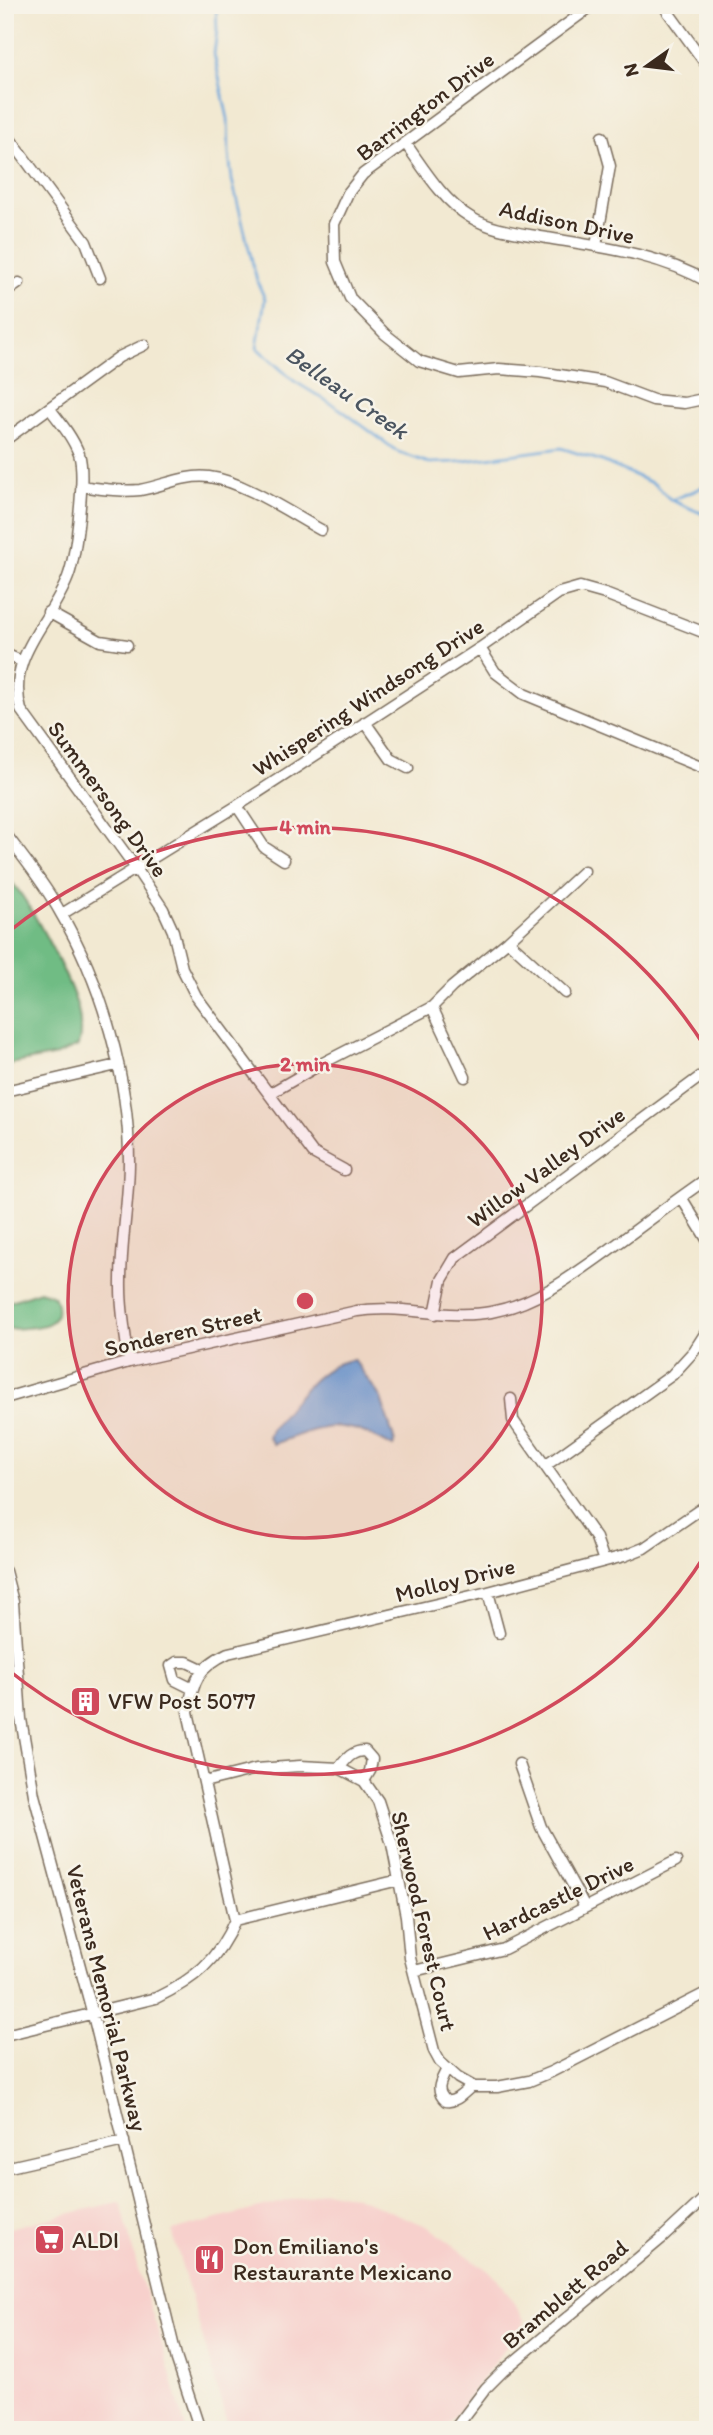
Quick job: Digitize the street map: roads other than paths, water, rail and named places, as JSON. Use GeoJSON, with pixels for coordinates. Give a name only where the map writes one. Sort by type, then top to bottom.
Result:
{"type":"FeatureCollection","features":[{"type":"Feature","properties":{"kind":"street","name":"Barrington Drive"},"geometry":{"type":"LineString","coordinates":[[593,5],[363,174],[348,193],[334,224],[335,262],[350,298],[385,334],[419,361],[459,373],[499,369],[605,382],[653,400],[684,403],[708,398]]}},
{"type":"Feature","properties":{"kind":"street"},"geometry":{"type":"LineString","coordinates":[[663,5],[708,67]]}},
{"type":"Feature","properties":{"kind":"street"},"geometry":{"type":"LineString","coordinates":[[5,132],[86,242],[100,278]]}},
{"type":"Feature","properties":{"kind":"street"},"geometry":{"type":"LineString","coordinates":[[596,246],[610,166],[602,137]]}},
{"type":"Feature","properties":{"kind":"street","name":"Addison Drive"},"geometry":{"type":"LineString","coordinates":[[406,144],[440,190],[468,216],[493,228],[596,246],[679,266],[708,282]]}},
{"type":"Feature","properties":{"kind":"street"},"geometry":{"type":"LineString","coordinates":[[5,293],[19,283]]}},
{"type":"Feature","properties":{"kind":"street"},"geometry":{"type":"LineString","coordinates":[[5,440],[119,358],[144,345]]}},
{"type":"Feature","properties":{"kind":"street","name":"Summersong Drive"},"geometry":{"type":"LineString","coordinates":[[50,409],[66,429],[79,454],[81,466],[73,559],[67,578],[21,661],[17,687],[21,710],[163,909],[173,931],[182,968],[196,996],[313,1153],[344,1170]]}},
{"type":"Feature","properties":{"kind":"street"},"geometry":{"type":"LineString","coordinates":[[80,486],[121,491],[142,489],[191,477],[208,477],[238,485],[321,530]]}},
{"type":"Feature","properties":{"kind":"street","name":"Whispering Windsong Drive"},"geometry":{"type":"LineString","coordinates":[[62,914],[237,806],[480,648],[559,593],[580,587],[708,634]]}},
{"type":"Feature","properties":{"kind":"street"},"geometry":{"type":"LineString","coordinates":[[48,612],[100,641],[127,645]]}},
{"type":"Feature","properties":{"kind":"street"},"geometry":{"type":"LineString","coordinates":[[480,648],[495,672],[524,694],[708,770]]}},
{"type":"Feature","properties":{"kind":"street"},"geometry":{"type":"LineString","coordinates":[[5,654],[21,661]]}},
{"type":"Feature","properties":{"kind":"street"},"geometry":{"type":"LineString","coordinates":[[365,722],[391,759],[408,768]]}},
{"type":"Feature","properties":{"kind":"street"},"geometry":{"type":"LineString","coordinates":[[237,806],[264,847],[284,860]]}},
{"type":"Feature","properties":{"kind":"street"},"geometry":{"type":"LineString","coordinates":[[5,834],[62,914],[94,985],[117,1065],[128,1133],[129,1185],[121,1289],[129,1362]]}},
{"type":"Feature","properties":{"kind":"street"},"geometry":{"type":"LineString","coordinates":[[270,1094],[321,1064],[432,1007],[452,987],[508,942],[584,871]]}},
{"type":"Feature","properties":{"kind":"street"},"geometry":{"type":"LineString","coordinates":[[508,942],[565,993]]}},
{"type":"Feature","properties":{"kind":"street"},"geometry":{"type":"LineString","coordinates":[[432,1007],[466,1077]]}},
{"type":"Feature","properties":{"kind":"street"},"geometry":{"type":"LineString","coordinates":[[5,1091],[117,1065]]}},
{"type":"Feature","properties":{"kind":"street","name":"Willow Valley Drive"},"geometry":{"type":"LineString","coordinates":[[435,1314],[442,1280],[454,1258],[708,1071]]}},
{"type":"Feature","properties":{"kind":"street","name":"Sonderen Street"},"geometry":{"type":"LineString","coordinates":[[5,1398],[129,1362],[373,1309],[462,1315],[492,1312],[527,1302],[565,1281],[708,1178]]}},
{"type":"Feature","properties":{"kind":"street"},"geometry":{"type":"LineString","coordinates":[[681,1197],[708,1241]]}},
{"type":"Feature","properties":{"kind":"street"},"geometry":{"type":"LineString","coordinates":[[545,1465],[672,1375],[694,1351],[708,1329]]}},
{"type":"Feature","properties":{"kind":"street"},"geometry":{"type":"LineString","coordinates":[[511,1399],[513,1420],[596,1538],[604,1561]]}},
{"type":"Feature","properties":{"kind":"street","name":"Molloy Drive"},"geometry":{"type":"LineString","coordinates":[[202,1669],[212,1660],[228,1653],[488,1592],[644,1548],[708,1504]]}},
{"type":"Feature","properties":{"kind":"street","name":"Veterans Memorial Parkway"},"geometry":{"type":"LineString","coordinates":[[5,1571],[13,1602],[26,1756],[93,2015],[174,2350],[200,2430]]}},
{"type":"Feature","properties":{"kind":"street"},"geometry":{"type":"LineString","coordinates":[[488,1592],[499,1633]]}},
{"type":"Feature","properties":{"kind":"street"},"geometry":{"type":"LineString","coordinates":[[5,2035],[156,1998],[209,1964],[218,1954],[235,1920],[188,1712],[191,1688],[202,1669],[187,1662],[177,1662],[171,1667],[175,1680],[191,1688]]}},
{"type":"Feature","properties":{"kind":"street"},"geometry":{"type":"LineString","coordinates":[[204,1782],[256,1769],[300,1766],[339,1768],[364,1781],[370,1771],[372,1759],[365,1751],[357,1751],[348,1755],[339,1768]]}},
{"type":"Feature","properties":{"kind":"street"},"geometry":{"type":"LineString","coordinates":[[519,1764],[541,1827],[585,1907]]}},
{"type":"Feature","properties":{"kind":"street","name":"Sherwood Forest Court"},"geometry":{"type":"LineString","coordinates":[[364,1781],[378,1801],[392,1843],[414,1972],[434,2051],[447,2069],[472,2086]]}},
{"type":"Feature","properties":{"kind":"street","name":"Hardcastle Drive"},"geometry":{"type":"LineString","coordinates":[[414,1972],[504,1949],[676,1861]]}},
{"type":"Feature","properties":{"kind":"street"},"geometry":{"type":"LineString","coordinates":[[235,1920],[399,1880]]}},
{"type":"Feature","properties":{"kind":"street"},"geometry":{"type":"LineString","coordinates":[[447,2069],[439,2091],[446,2101],[451,2102],[472,2086],[497,2087],[529,2081],[706,1993]]}},
{"type":"Feature","properties":{"kind":"street"},"geometry":{"type":"LineString","coordinates":[[5,2168],[124,2141]]}},
{"type":"Feature","properties":{"kind":"street","name":"Bramblett Road"},"geometry":{"type":"LineString","coordinates":[[454,2430],[486,2388],[503,2371],[661,2239],[708,2195]]}},
{"type":"Feature","properties":{"kind":"water"},"geometry":{"type":"Polygon","coordinates":[[[354,1360],[381,1398],[395,1442],[393,1447],[375,1437],[346,1427],[307,1432],[273,1444],[268,1437],[271,1429],[308,1386],[329,1368],[354,1360]]]}},
{"type":"Feature","properties":{"kind":"waterway","name":"Belleau Creek"},"geometry":{"type":"LineString","coordinates":[[216,5],[214,54],[228,119],[232,180],[257,281],[265,299],[257,348],[294,381],[340,409],[398,452],[429,463],[457,462],[561,448],[602,461],[654,484],[671,500],[708,516]]}},
{"type":"Feature","properties":{"kind":"waterway"},"geometry":{"type":"LineString","coordinates":[[671,500],[708,483]]}},
{"type":"Feature","properties":{"kind":"place","name":"VFW Post 5077"},"geometry":{"type":"Point","coordinates":[85,1701]}},
{"type":"Feature","properties":{"kind":"place","name":"ALDI"},"geometry":{"type":"Point","coordinates":[49,2240]}},
{"type":"Feature","properties":{"kind":"place","name":"Don Emiliano's Restaurante Mexicano"},"geometry":{"type":"Point","coordinates":[210,2259]}}]}
